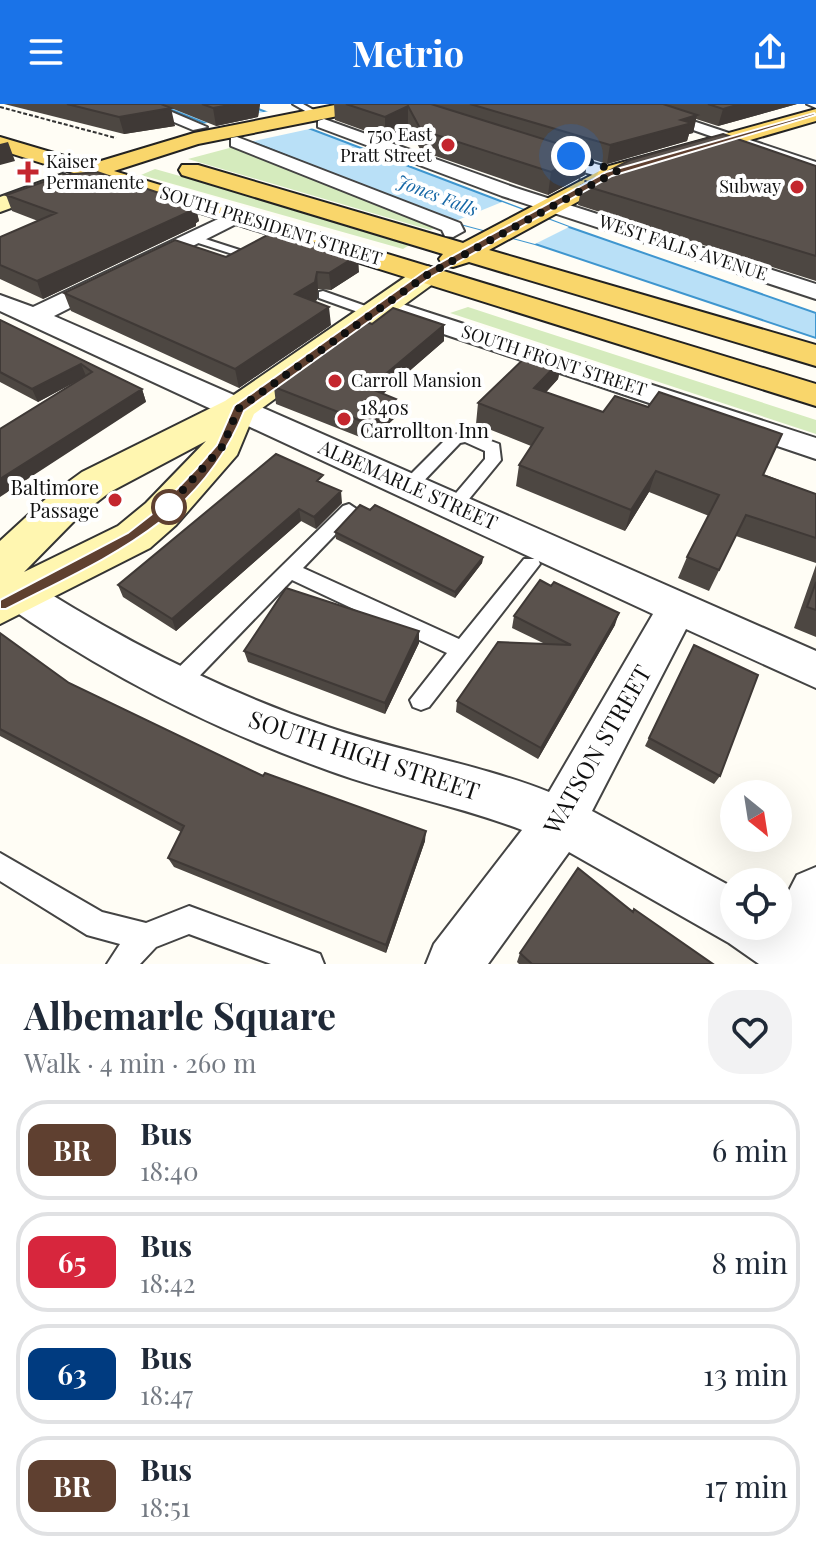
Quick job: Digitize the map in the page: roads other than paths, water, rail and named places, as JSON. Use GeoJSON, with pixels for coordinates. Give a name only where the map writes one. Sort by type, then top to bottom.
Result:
{"type":"FeatureCollection","features":[{"type":"Feature","properties":{"kind":"main road"},"geometry":{"type":"LineString","coordinates":[[0,205],[91,171],[122,145],[230,137],[294,112],[321,119],[368,104]]}},
{"type":"Feature","properties":{"kind":"main road"},"geometry":{"type":"LineString","coordinates":[[5,587],[64,506],[96,482],[238,409],[427,275],[460,240],[497,234],[542,209],[607,181],[736,135],[816,115]]}},
{"type":"Feature","properties":{"kind":"main road","name":"SOUTH PRESIDENT STREET"},"geometry":{"type":"LineString","coordinates":[[0,143],[237,216],[350,260],[427,275],[816,395]]}},
{"type":"Feature","properties":{"kind":"main road","name":"SOUTH PRESIDENT STREET"},"geometry":{"type":"LineString","coordinates":[[122,145],[460,240],[816,356]]}},
{"type":"Feature","properties":{"kind":"main road"},"geometry":{"type":"LineString","coordinates":[[5,587],[134,537],[161,514],[223,446],[238,409]]}},
{"type":"Feature","properties":{"kind":"street"},"geometry":{"type":"LineString","coordinates":[[139,104],[199,127]]}},
{"type":"Feature","properties":{"kind":"street"},"geometry":{"type":"LineString","coordinates":[[663,104],[816,168]]}},
{"type":"Feature","properties":{"kind":"street"},"geometry":{"type":"LineString","coordinates":[[630,105],[816,156]]}},
{"type":"Feature","properties":{"kind":"street","name":"WEST FALLS AVENUE"},"geometry":{"type":"LineString","coordinates":[[321,119],[380,154],[542,209],[816,292]]}},
{"type":"Feature","properties":{"kind":"street"},"geometry":{"type":"LineString","coordinates":[[230,137],[453,227],[460,240]]}},
{"type":"Feature","properties":{"kind":"street"},"geometry":{"type":"LineString","coordinates":[[518,145],[562,166],[607,181]]}},
{"type":"Feature","properties":{"kind":"street"},"geometry":{"type":"LineString","coordinates":[[283,186],[342,166]]}},
{"type":"Feature","properties":{"kind":"street"},"geometry":{"type":"LineString","coordinates":[[33,317],[237,216]]}},
{"type":"Feature","properties":{"kind":"street","name":"ALBEMARLE STREET"},"geometry":{"type":"LineString","coordinates":[[0,302],[816,670]]}},
{"type":"Feature","properties":{"kind":"street","name":"SOUTH FRONT STREET"},"geometry":{"type":"LineString","coordinates":[[378,309],[816,449]]}},
{"type":"Feature","properties":{"kind":"street","name":"SOUTH HIGH STREET"},"geometry":{"type":"LineString","coordinates":[[5,587],[175,686],[258,723],[378,766],[523,807],[560,822],[720,910]]}},
{"type":"Feature","properties":{"kind":"street","name":"WATSON STREET"},"geometry":{"type":"LineString","coordinates":[[454,964],[560,822],[677,608]]}},
{"type":"Feature","properties":{"kind":"street"},"geometry":{"type":"LineString","coordinates":[[784,947],[816,894]]}},
{"type":"Feature","properties":{"kind":"lane"},"geometry":{"type":"LineString","coordinates":[[630,105],[663,104]]}},
{"type":"Feature","properties":{"kind":"lane"},"geometry":{"type":"LineString","coordinates":[[193,238],[248,256]]}},
{"type":"Feature","properties":{"kind":"lane"},"geometry":{"type":"LineString","coordinates":[[323,295],[378,309]]}},
{"type":"Feature","properties":{"kind":"lane"},"geometry":{"type":"LineString","coordinates":[[409,486],[455,439],[467,437],[493,448],[493,460],[454,506]]}},
{"type":"Feature","properties":{"kind":"lane"},"geometry":{"type":"LineString","coordinates":[[175,686],[349,510]]}},
{"type":"Feature","properties":{"kind":"lane"},"geometry":{"type":"LineString","coordinates":[[421,700],[531,564]]}},
{"type":"Feature","properties":{"kind":"lane"},"geometry":{"type":"LineString","coordinates":[[289,570],[462,650]]}},
{"type":"Feature","properties":{"kind":"lane"},"geometry":{"type":"LineString","coordinates":[[0,866],[97,925],[146,937]]}},
{"type":"Feature","properties":{"kind":"lane"},"geometry":{"type":"LineString","coordinates":[[121,964],[146,937],[189,920],[310,964]]}},
{"type":"Feature","properties":{"kind":"water","name":"Jones Falls"},"geometry":{"type":"Polygon","coordinates":[[[157,104],[245,104],[569,227],[816,313],[816,338],[535,244],[453,222],[157,104]]]}},
{"type":"Feature","properties":{"kind":"place","name":"750 East Pratt Street"},"geometry":{"type":"Point","coordinates":[448,145]}},
{"type":"Feature","properties":{"kind":"place","name":"Kaiser Permanente"},"geometry":{"type":"Point","coordinates":[28,172]}},
{"type":"Feature","properties":{"kind":"place","name":"Subway"},"geometry":{"type":"Point","coordinates":[797,187]}},
{"type":"Feature","properties":{"kind":"place","name":"Carroll Mansion"},"geometry":{"type":"Point","coordinates":[335,381]}},
{"type":"Feature","properties":{"kind":"place","name":"1840s Carrollton Inn"},"geometry":{"type":"Point","coordinates":[344,419]}},
{"type":"Feature","properties":{"kind":"place","name":"Baltimore Passage"},"geometry":{"type":"Point","coordinates":[115,500]}}]}
